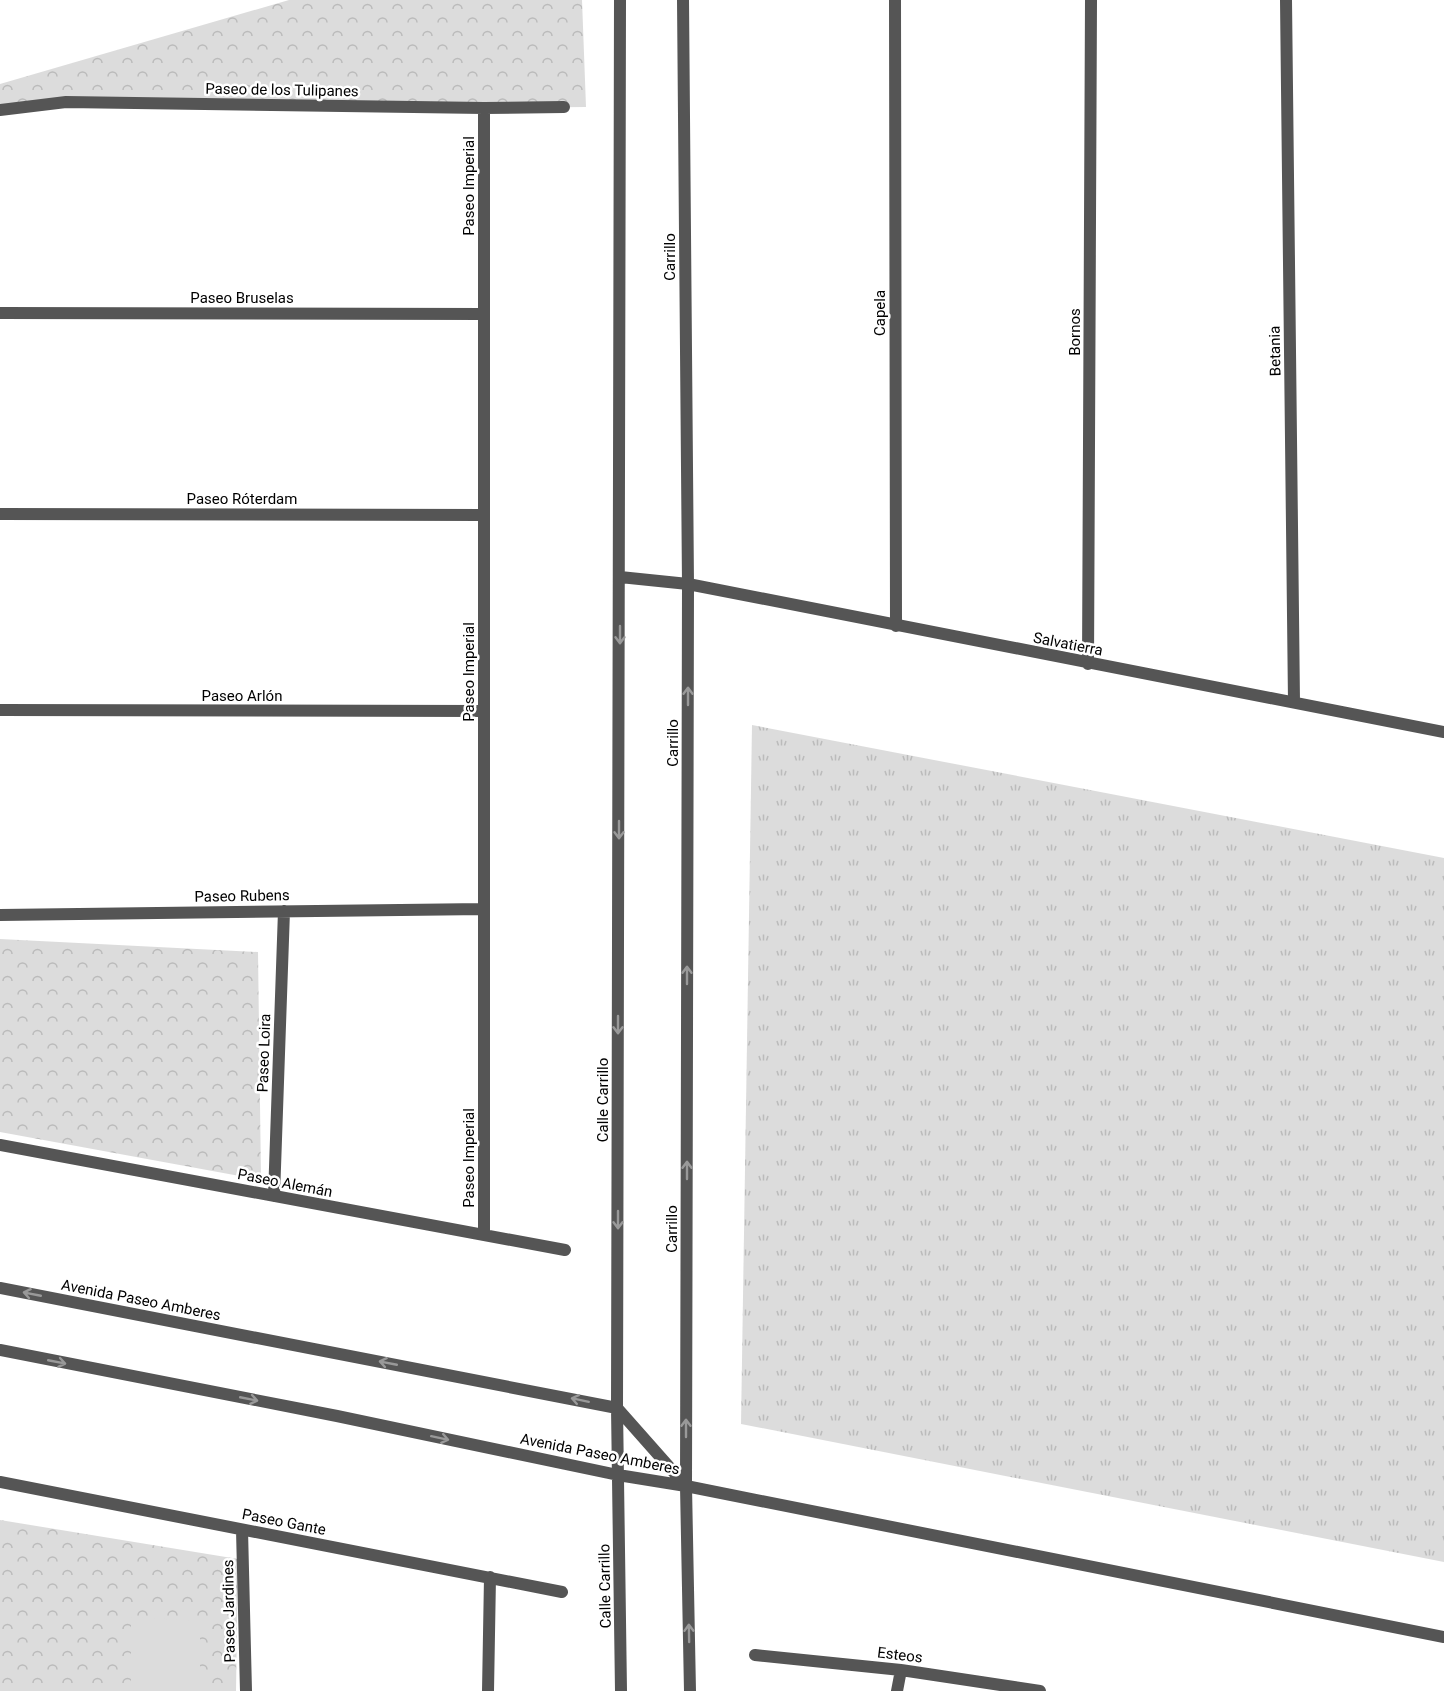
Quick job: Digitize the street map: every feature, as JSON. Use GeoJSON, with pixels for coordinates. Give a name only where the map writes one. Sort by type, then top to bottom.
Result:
{"type":"FeatureCollection","features":[{"type":"Feature","properties":{"kind":"street","name":"Calle Carrillo"},"geometry":{"type":"LineString","coordinates":[[620,0],[617,1408],[621,1691]]}},
{"type":"Feature","properties":{"kind":"street","name":"Carrillo"},"geometry":{"type":"LineString","coordinates":[[683,0],[688,584],[686,1486]]}},
{"type":"Feature","properties":{"kind":"street","name":"Capela"},"geometry":{"type":"LineString","coordinates":[[895,0],[896,626]]}},
{"type":"Feature","properties":{"kind":"street","name":"Bornos"},"geometry":{"type":"LineString","coordinates":[[1088,664],[1091,0]]}},
{"type":"Feature","properties":{"kind":"street","name":"Betania"},"geometry":{"type":"LineString","coordinates":[[1286,0],[1294,702]]}},
{"type":"Feature","properties":{"kind":"street","name":"Paseo de los Tulipanes"},"geometry":{"type":"LineString","coordinates":[[0,110],[66,102],[484,108],[564,107]]}},
{"type":"Feature","properties":{"kind":"street","name":"Paseo Imperial"},"geometry":{"type":"LineString","coordinates":[[484,108],[484,1235]]}},
{"type":"Feature","properties":{"kind":"street","name":"Paseo Bruselas"},"geometry":{"type":"LineString","coordinates":[[0,313],[484,314]]}},
{"type":"Feature","properties":{"kind":"street","name":"Paseo Róterdam"},"geometry":{"type":"LineString","coordinates":[[0,514],[484,514]]}},
{"type":"Feature","properties":{"kind":"street"},"geometry":{"type":"LineString","coordinates":[[620,577],[688,584]]}},
{"type":"Feature","properties":{"kind":"street","name":"Salvatierra"},"geometry":{"type":"LineString","coordinates":[[688,584],[1444,732]]}},
{"type":"Feature","properties":{"kind":"street","name":"Paseo Arlón"},"geometry":{"type":"LineString","coordinates":[[0,710],[484,711]]}},
{"type":"Feature","properties":{"kind":"street","name":"Paseo Rubens"},"geometry":{"type":"LineString","coordinates":[[0,915],[484,909]]}},
{"type":"Feature","properties":{"kind":"street","name":"Paseo Loira"},"geometry":{"type":"LineString","coordinates":[[274,1196],[284,911]]}},
{"type":"Feature","properties":{"kind":"street","name":"Paseo Alemán"},"geometry":{"type":"LineString","coordinates":[[0,1145],[564,1250]]}},
{"type":"Feature","properties":{"kind":"street","name":"Avenida Paseo Amberes"},"geometry":{"type":"LineString","coordinates":[[0,1288],[617,1408],[686,1486]]}},
{"type":"Feature","properties":{"kind":"street","name":"Avenida Paseo Amberes"},"geometry":{"type":"LineString","coordinates":[[0,1350],[337,1416],[618,1475],[686,1486]]}},
{"type":"Feature","properties":{"kind":"street","name":"Paseo Gante"},"geometry":{"type":"LineString","coordinates":[[0,1482],[562,1592]]}},
{"type":"Feature","properties":{"kind":"street"},"geometry":{"type":"LineString","coordinates":[[690,1691],[686,1486],[1444,1637]]}},
{"type":"Feature","properties":{"kind":"street","name":"Paseo Jardines"},"geometry":{"type":"LineString","coordinates":[[242,1530],[246,1691]]}},
{"type":"Feature","properties":{"kind":"street"},"geometry":{"type":"LineString","coordinates":[[488,1691],[490,1577]]}},
{"type":"Feature","properties":{"kind":"street","name":"Esteos"},"geometry":{"type":"LineString","coordinates":[[755,1655],[901,1670],[1040,1691]]}},
{"type":"Feature","properties":{"kind":"street"},"geometry":{"type":"LineString","coordinates":[[897,1691],[901,1670]]}},
{"type":"Feature","properties":{"kind":"green space"},"geometry":{"type":"Polygon","coordinates":[[[289,0],[582,0],[586,107],[484,108],[66,102],[0,110],[0,84],[289,0]]]}},
{"type":"Feature","properties":{"kind":"green space"},"geometry":{"type":"Polygon","coordinates":[[[752,725],[1444,858],[1444,1562],[741,1424],[752,725]]]}},
{"type":"Feature","properties":{"kind":"green space"},"geometry":{"type":"Polygon","coordinates":[[[0,939],[258,952],[261,1180],[0,1132],[0,939]]]}},
{"type":"Feature","properties":{"kind":"green space"},"geometry":{"type":"Polygon","coordinates":[[[0,1520],[238,1559],[236,1691],[0,1691],[0,1520]]]}},
{"type":"Feature","properties":{"kind":"green space"},"geometry":{"type":"Polygon","coordinates":[[[131,1617],[200,1621],[200,1691],[131,1691],[131,1617]]]}}]}
